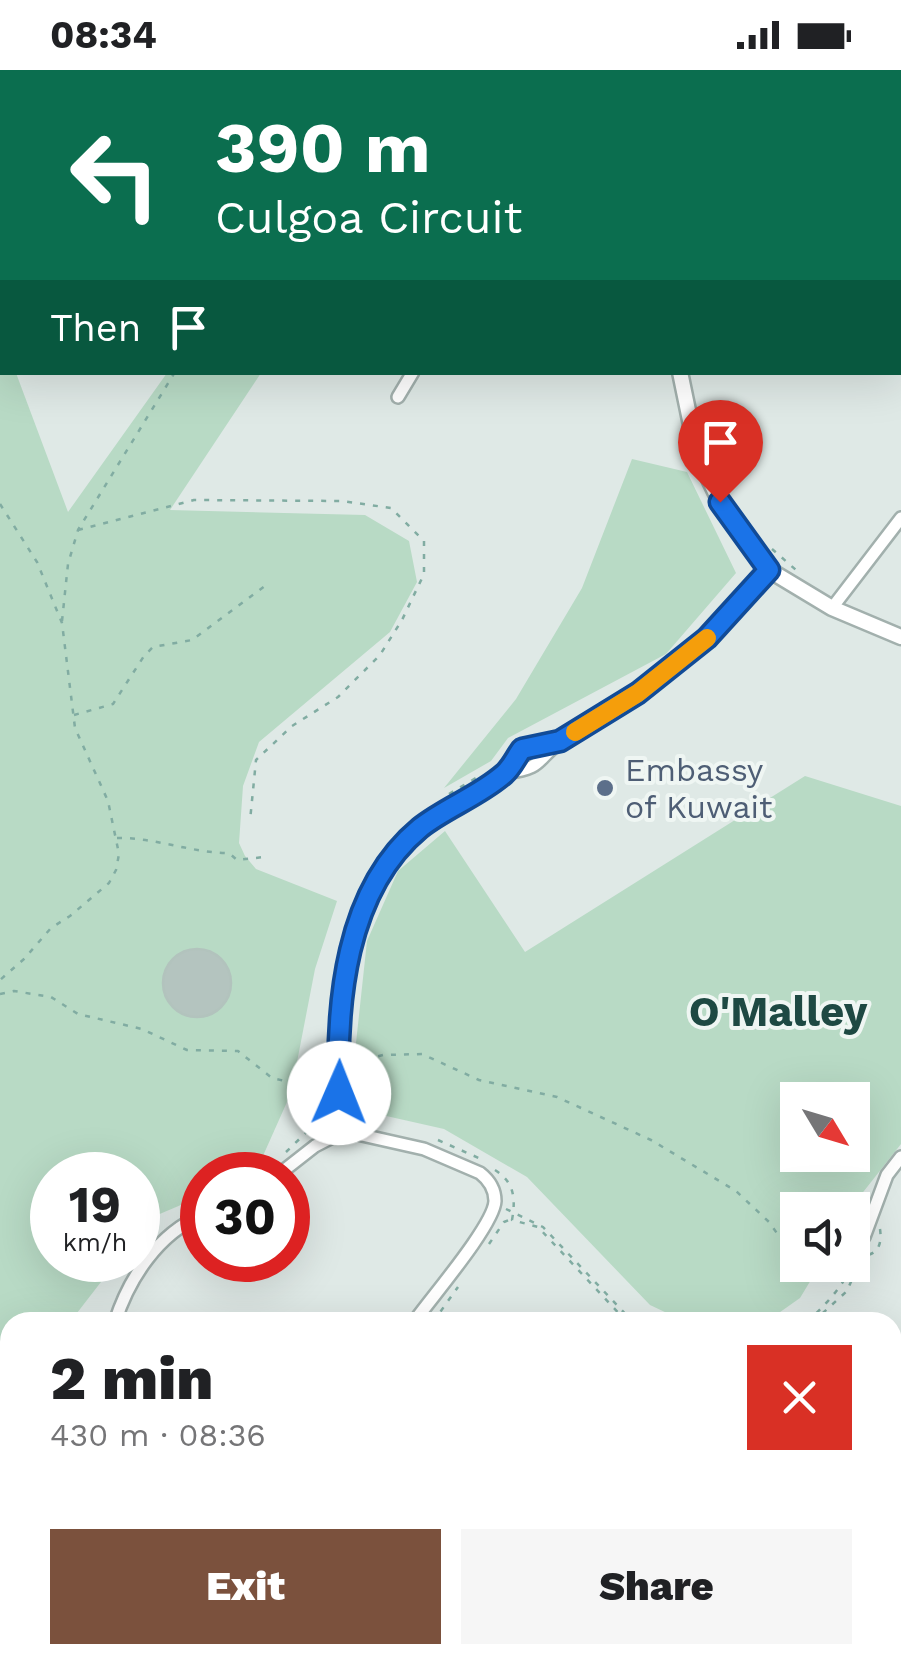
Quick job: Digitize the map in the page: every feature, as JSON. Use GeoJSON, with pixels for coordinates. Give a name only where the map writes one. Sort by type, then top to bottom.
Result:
{"type":"FeatureCollection","features":[{"type":"Feature","properties":{"kind":"street"},"geometry":{"type":"LineString","coordinates":[[398,397],[411,375]]}},
{"type":"Feature","properties":{"kind":"street"},"geometry":{"type":"LineString","coordinates":[[681,375],[697,454],[720,502],[765,565],[832,608],[901,637]]}},
{"type":"Feature","properties":{"kind":"street"},"geometry":{"type":"LineString","coordinates":[[832,608],[901,518]]}},
{"type":"Feature","properties":{"kind":"street"},"geometry":{"type":"LineString","coordinates":[[344,1131],[338,1067],[348,964],[359,917],[394,856],[419,829],[505,773],[522,749],[560,741],[638,693],[707,638],[765,565]]}},
{"type":"Feature","properties":{"kind":"street"},"geometry":{"type":"LineString","coordinates":[[505,773],[529,770],[544,761],[560,741]]}},
{"type":"Feature","properties":{"kind":"street"},"geometry":{"type":"LineString","coordinates":[[307,1152],[344,1131],[424,1149],[480,1173],[493,1188],[494,1205],[477,1238],[422,1312]]}},
{"type":"Feature","properties":{"kind":"street"},"geometry":{"type":"LineString","coordinates":[[870,1221],[887,1175],[901,1157]]}},
{"type":"Feature","properties":{"kind":"street"},"geometry":{"type":"LineString","coordinates":[[118,1312],[123,1297],[148,1258],[180,1229]]}},
{"type":"Feature","properties":{"kind":"path"},"geometry":{"type":"LineString","coordinates":[[0,980],[24,960],[51,928],[109,883],[116,870],[119,854],[108,801],[72,715],[62,623],[68,564],[78,530],[173,375]]}},
{"type":"Feature","properties":{"kind":"path"},"geometry":{"type":"LineString","coordinates":[[78,530],[194,500],[342,501],[391,508],[424,541],[424,574],[380,655],[338,697],[292,726],[256,760],[250,821]]}},
{"type":"Feature","properties":{"kind":"path"},"geometry":{"type":"LineString","coordinates":[[0,504],[37,562],[62,623]]}},
{"type":"Feature","properties":{"kind":"path"},"geometry":{"type":"LineString","coordinates":[[765,565],[771,549],[799,573]]}},
{"type":"Feature","properties":{"kind":"path"},"geometry":{"type":"LineString","coordinates":[[72,715],[113,704],[154,647],[192,640],[265,586]]}},
{"type":"Feature","properties":{"kind":"path"},"geometry":{"type":"LineString","coordinates":[[443,798],[487,772]]}},
{"type":"Feature","properties":{"kind":"path"},"geometry":{"type":"LineString","coordinates":[[116,838],[229,853],[237,860],[264,857]]}},
{"type":"Feature","properties":{"kind":"path"},"geometry":{"type":"LineString","coordinates":[[0,994],[14,991],[51,996],[78,1014],[142,1029],[187,1050],[238,1051],[272,1078],[339,1093]]}},
{"type":"Feature","properties":{"kind":"path"},"geometry":{"type":"LineString","coordinates":[[338,1067],[382,1054],[422,1054],[479,1080],[557,1097],[651,1140],[736,1190],[780,1238]]}},
{"type":"Feature","properties":{"kind":"path"},"geometry":{"type":"LineString","coordinates":[[286,1152],[316,1123],[331,1120]]}},
{"type":"Feature","properties":{"kind":"path"},"geometry":{"type":"LineString","coordinates":[[494,1205],[543,1226],[625,1312]]}},
{"type":"Feature","properties":{"kind":"path"},"geometry":{"type":"LineString","coordinates":[[870,1254],[879,1248],[880,1227]]}},
{"type":"Feature","properties":{"kind":"path"},"geometry":{"type":"LineString","coordinates":[[818,1312],[843,1282]]}},
{"type":"Feature","properties":{"kind":"path"},"geometry":{"type":"LineString","coordinates":[[822,1312],[851,1282]]}},
{"type":"Feature","properties":{"kind":"green space"},"geometry":{"type":"Polygon","coordinates":[[[0,375],[17,375],[68,512],[166,375],[260,375],[170,510],[365,515],[409,541],[417,582],[390,632],[259,742],[243,786],[239,843],[245,856],[256,869],[337,901],[315,969],[291,1093],[265,1152],[180,1152],[180,1205],[160,1214],[160,1152],[30,1152],[30,1282],[101,1282],[78,1312],[0,1312],[0,375]]]}},
{"type":"Feature","properties":{"kind":"green space"},"geometry":{"type":"Polygon","coordinates":[[[632,459],[687,472],[736,573],[666,654],[508,738],[491,761],[444,788],[516,699],[582,588],[632,459]]]}},
{"type":"Feature","properties":{"kind":"green space"},"geometry":{"type":"Polygon","coordinates":[[[805,776],[901,806],[901,1144],[863,1192],[780,1192],[780,1282],[810,1282],[800,1298],[780,1312],[665,1312],[650,1305],[527,1177],[444,1129],[373,1113],[357,1103],[356,1043],[367,941],[398,871],[445,831],[525,952],[805,776]]]}},
{"type":"Feature","properties":{"kind":"building"},"geometry":{"type":"Polygon","coordinates":[[[197,949],[210,951],[221,959],[229,970],[229,996],[221,1007],[210,1015],[197,1017],[184,1015],[173,1007],[165,996],[163,983],[165,970],[173,959],[184,951],[197,949]]]}},
{"type":"Feature","properties":{"kind":"slow traffic"},"geometry":{"type":"LineString","coordinates":[[575,732],[638,693],[707,638]]}},
{"type":"Feature","properties":{"kind":"place","name":"Embassy of Kuwait"},"geometry":{"type":"Point","coordinates":[605,788]}},
{"type":"Feature","properties":{"kind":"district","name":"O'Malley"},"geometry":{"type":"Point","coordinates":[778,1011]}},
{"type":"Feature","properties":{"kind":"route"},"geometry":{"type":"LineString","coordinates":[[339,1093],[343,992],[359,917],[373,888],[394,856],[419,829],[505,773],[522,749],[560,741],[638,693],[707,638],[769,570],[720,502]]}}]}
